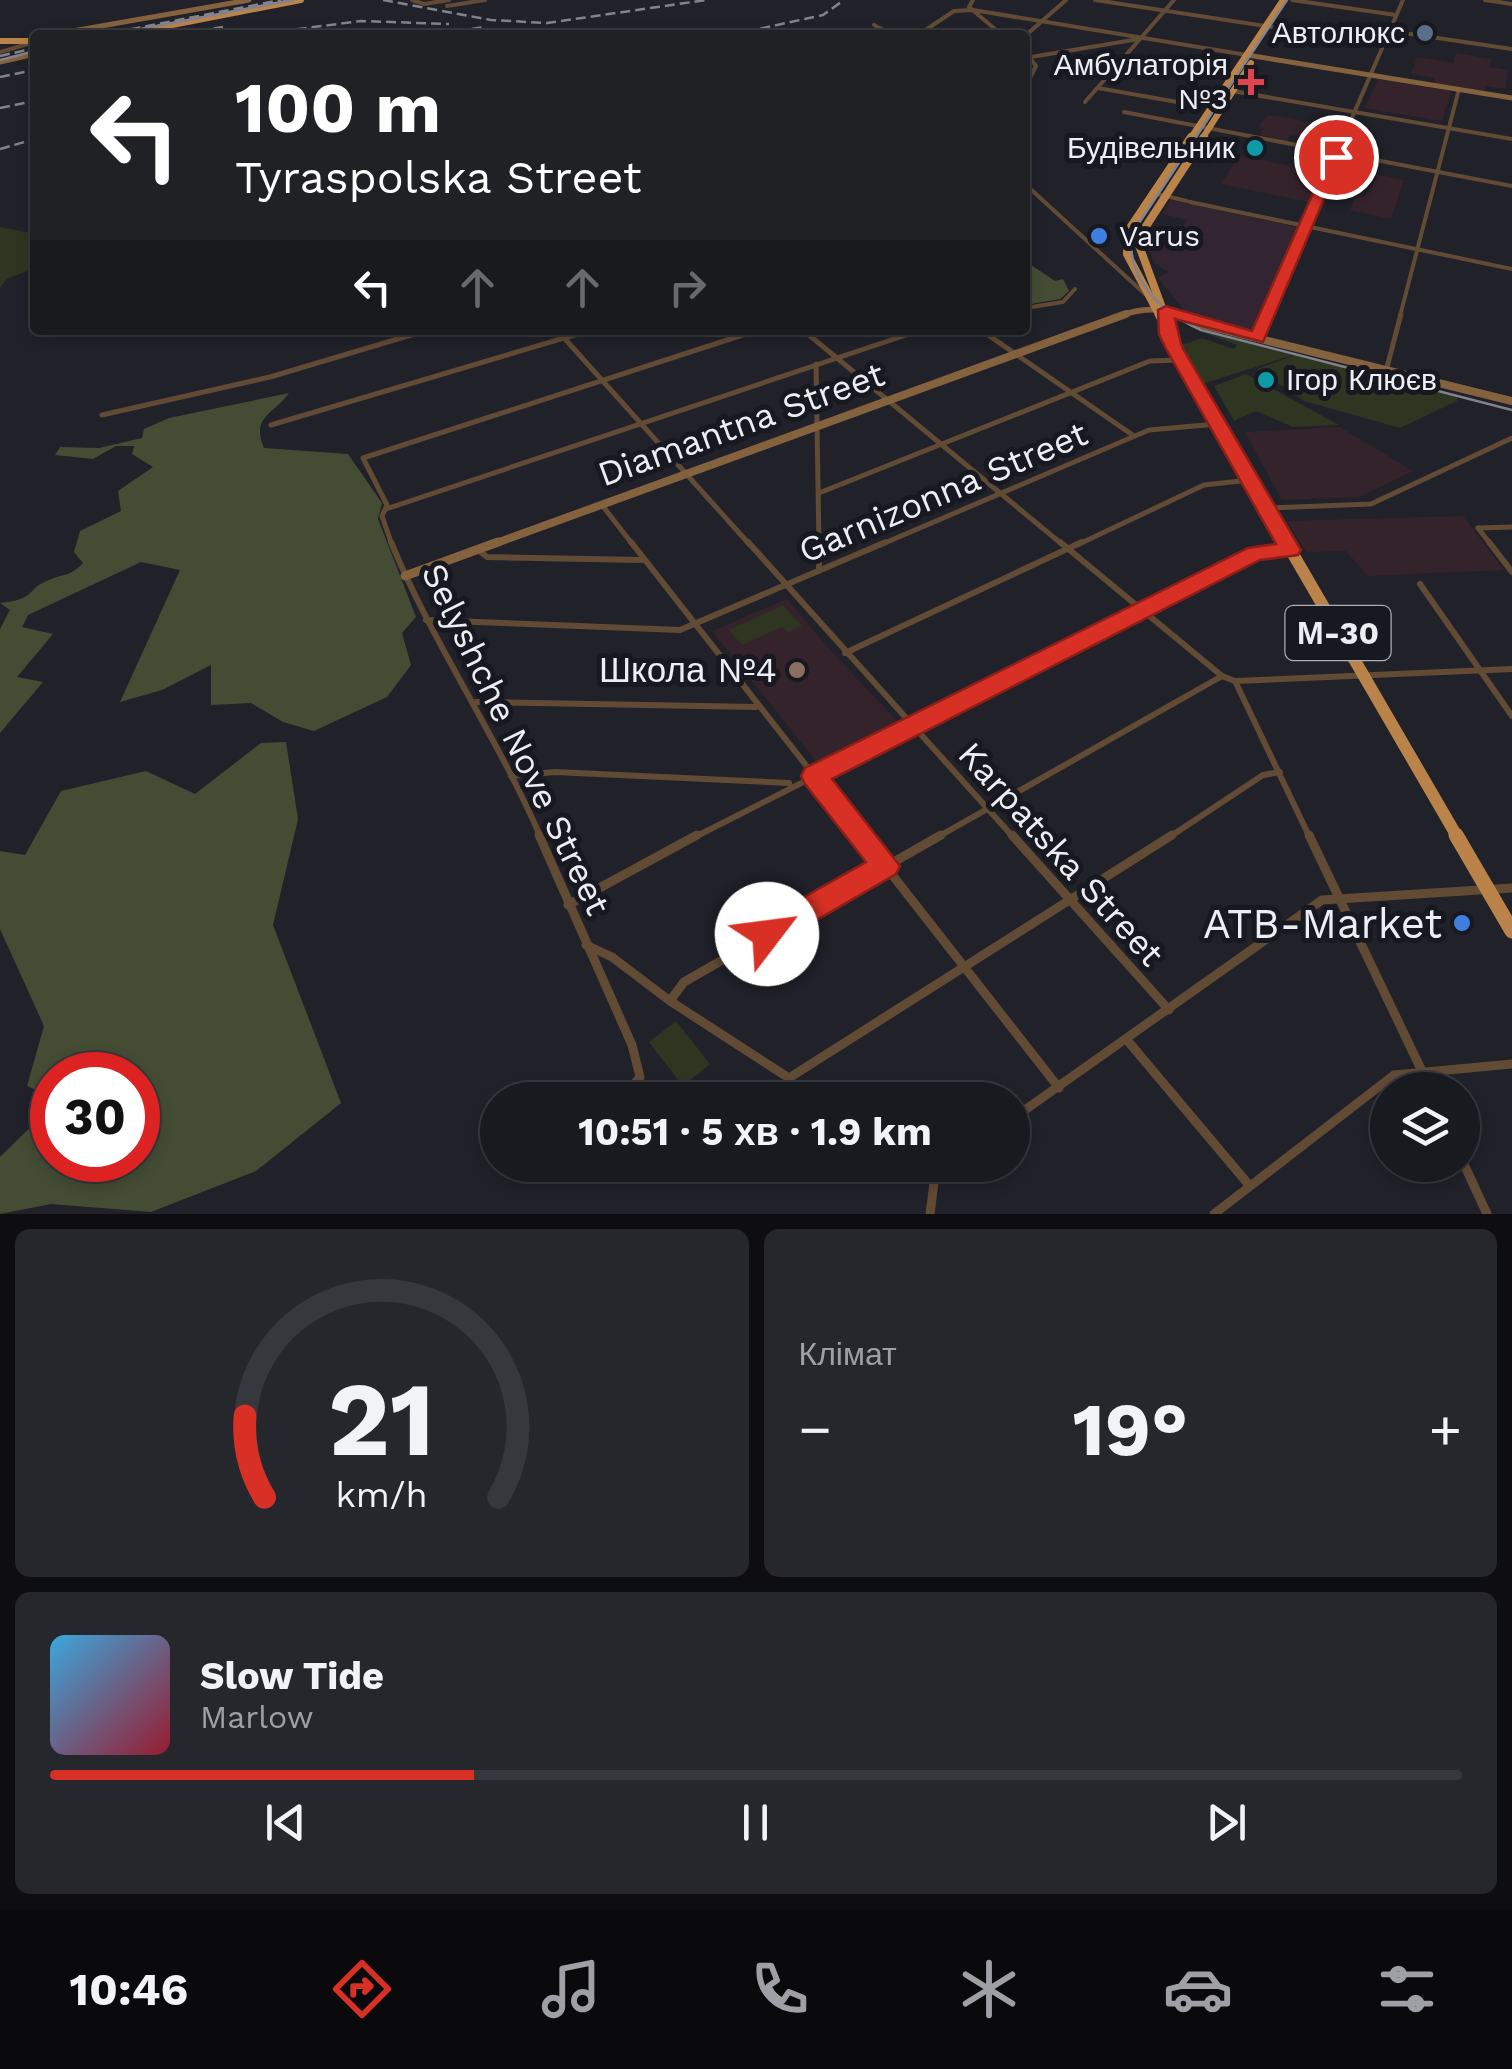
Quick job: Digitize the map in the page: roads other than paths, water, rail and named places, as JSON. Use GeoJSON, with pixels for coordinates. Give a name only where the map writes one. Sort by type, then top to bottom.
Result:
{"type":"FeatureCollection","features":[{"type":"Feature","properties":{"kind":"highway"},"geometry":{"type":"LineString","coordinates":[[147,30],[302,0]]}},
{"type":"Feature","properties":{"kind":"highway","name":"М-30"},"geometry":{"type":"LineString","coordinates":[[1270,27],[1284,0]]}},
{"type":"Feature","properties":{"kind":"highway","name":"М-30"},"geometry":{"type":"LineString","coordinates":[[1292,0],[1198,127],[1125,242],[1146,294],[1181,360],[1512,930]]}},
{"type":"Feature","properties":{"kind":"highway"},"geometry":{"type":"LineString","coordinates":[[0,41],[30,41]]}},
{"type":"Feature","properties":{"kind":"highway","name":"М-30"},"geometry":{"type":"LineString","coordinates":[[1167,334],[1166,310],[1137,245],[1251,55]]}},
{"type":"Feature","properties":{"kind":"street"},"geometry":{"type":"LineString","coordinates":[[78,30],[249,0]]}},
{"type":"Feature","properties":{"kind":"street"},"geometry":{"type":"LineString","coordinates":[[412,0],[424,4],[449,0]]}},
{"type":"Feature","properties":{"kind":"street"},"geometry":{"type":"LineString","coordinates":[[448,6],[485,0]]}},
{"type":"Feature","properties":{"kind":"street"},"geometry":{"type":"LineString","coordinates":[[1030,32],[1066,0]]}},
{"type":"Feature","properties":{"kind":"street"},"geometry":{"type":"LineString","coordinates":[[1096,0],[1384,44]]}},
{"type":"Feature","properties":{"kind":"street"},"geometry":{"type":"LineString","coordinates":[[1085,102],[1174,0]]}},
{"type":"Feature","properties":{"kind":"street"},"geometry":{"type":"LineString","coordinates":[[1292,0],[1396,15]]}},
{"type":"Feature","properties":{"kind":"street"},"geometry":{"type":"LineString","coordinates":[[1257,338],[1403,0]]}},
{"type":"Feature","properties":{"kind":"street"},"geometry":{"type":"LineString","coordinates":[[1486,0],[1512,4]]}},
{"type":"Feature","properties":{"kind":"street"},"geometry":{"type":"LineString","coordinates":[[970,2],[972,10],[996,30]]}},
{"type":"Feature","properties":{"kind":"street"},"geometry":{"type":"LineString","coordinates":[[926,30],[954,11],[972,10],[1512,98]]}},
{"type":"Feature","properties":{"kind":"street"},"geometry":{"type":"LineString","coordinates":[[874,26],[882,30]]}},
{"type":"Feature","properties":{"kind":"street"},"geometry":{"type":"LineString","coordinates":[[1389,31],[1512,49]]}},
{"type":"Feature","properties":{"kind":"street"},"geometry":{"type":"LineString","coordinates":[[1030,55],[1140,38]]}},
{"type":"Feature","properties":{"kind":"street"},"geometry":{"type":"LineString","coordinates":[[0,52],[30,43]]}},
{"type":"Feature","properties":{"kind":"street"},"geometry":{"type":"LineString","coordinates":[[0,62],[30,55]]}},
{"type":"Feature","properties":{"kind":"street"},"geometry":{"type":"LineString","coordinates":[[1096,88],[1177,102]]}},
{"type":"Feature","properties":{"kind":"street"},"geometry":{"type":"LineString","coordinates":[[1386,371],[1459,89]]}},
{"type":"Feature","properties":{"kind":"street"},"geometry":{"type":"LineString","coordinates":[[1232,91],[1512,139]]}},
{"type":"Feature","properties":{"kind":"street"},"geometry":{"type":"LineString","coordinates":[[1124,112],[1512,185]]}},
{"type":"Feature","properties":{"kind":"street"},"geometry":{"type":"LineString","coordinates":[[1030,189],[1146,294]]}},
{"type":"Feature","properties":{"kind":"street"},"geometry":{"type":"LineString","coordinates":[[1154,194],[1512,269]]}},
{"type":"Feature","properties":{"kind":"street"},"geometry":{"type":"LineString","coordinates":[[1030,307],[1063,302],[1075,289]]}},
{"type":"Feature","properties":{"kind":"street","name":"Diamantna Street"},"geometry":{"type":"LineString","coordinates":[[405,576],[1137,310],[1166,310],[1257,338],[1512,401]]}},
{"type":"Feature","properties":{"kind":"street"},"geometry":{"type":"LineString","coordinates":[[102,415],[270,377],[411,335]]}},
{"type":"Feature","properties":{"kind":"street","name":"Karpatska Street"},"geometry":{"type":"LineString","coordinates":[[561,335],[1169,1010]]}},
{"type":"Feature","properties":{"kind":"street"},"geometry":{"type":"LineString","coordinates":[[271,425],[574,335]]}},
{"type":"Feature","properties":{"kind":"street"},"geometry":{"type":"LineString","coordinates":[[600,379],[742,335]]}},
{"type":"Feature","properties":{"kind":"street"},"geometry":{"type":"LineString","coordinates":[[809,335],[1222,676],[1235,681],[1363,678],[1512,669]]}},
{"type":"Feature","properties":{"kind":"street"},"geometry":{"type":"LineString","coordinates":[[386,509],[906,335]]}},
{"type":"Feature","properties":{"kind":"street"},"geometry":{"type":"LineString","coordinates":[[988,335],[1134,436]]}},
{"type":"Feature","properties":{"kind":"street"},"geometry":{"type":"LineString","coordinates":[[818,493],[1150,362],[1181,360]]}},
{"type":"Feature","properties":{"kind":"street"},"geometry":{"type":"LineString","coordinates":[[816,364],[819,571]]}},
{"type":"Feature","properties":{"kind":"street","name":"Selyshche Nove Street"},"geometry":{"type":"LineString","coordinates":[[600,379],[366,455],[363,460],[386,509],[382,516],[388,537],[425,620],[476,702],[640,1067],[636,1082]]}},
{"type":"Feature","properties":{"kind":"street","name":"Garnizonna Street"},"geometry":{"type":"LineString","coordinates":[[425,620],[680,630],[1134,436],[1166,426],[1217,424]]}},
{"type":"Feature","properties":{"kind":"street"},"geometry":{"type":"LineString","coordinates":[[1266,508],[1370,504],[1512,438]]}},
{"type":"Feature","properties":{"kind":"street"},"geometry":{"type":"LineString","coordinates":[[846,654],[1204,485],[1250,480]]}},
{"type":"Feature","properties":{"kind":"street"},"geometry":{"type":"LineString","coordinates":[[602,505],[1058,1088]]}},
{"type":"Feature","properties":{"kind":"street"},"geometry":{"type":"LineString","coordinates":[[1512,526],[1478,528],[1512,572]]}},
{"type":"Feature","properties":{"kind":"street"},"geometry":{"type":"LineString","coordinates":[[478,550],[487,557],[642,560]]}},
{"type":"Feature","properties":{"kind":"street"},"geometry":{"type":"LineString","coordinates":[[568,906],[793,784],[1255,553],[1290,550]]}},
{"type":"Feature","properties":{"kind":"street"},"geometry":{"type":"LineString","coordinates":[[1420,584],[1512,716]]}},
{"type":"Feature","properties":{"kind":"street"},"geometry":{"type":"LineString","coordinates":[[670,1002],[684,982],[1222,676]]}},
{"type":"Feature","properties":{"kind":"street"},"geometry":{"type":"LineString","coordinates":[[1235,681],[1424,1072]]}},
{"type":"Feature","properties":{"kind":"street"},"geometry":{"type":"LineString","coordinates":[[476,702],[758,707]]}},
{"type":"Feature","properties":{"kind":"street"},"geometry":{"type":"LineString","coordinates":[[511,776],[555,772],[793,784]]}},
{"type":"Feature","properties":{"kind":"street"},"geometry":{"type":"LineString","coordinates":[[586,945],[612,957],[670,1002],[790,1078],[1072,902],[1263,775],[1280,772]]}},
{"type":"Feature","properties":{"kind":"street"},"geometry":{"type":"LineString","coordinates":[[1030,1107],[1322,900],[1512,888]]}},
{"type":"Feature","properties":{"kind":"street"},"geometry":{"type":"LineString","coordinates":[[1126,1040],[1249,1185]]}},
{"type":"Feature","properties":{"kind":"street"},"geometry":{"type":"LineString","coordinates":[[1214,1214],[1394,1075],[1422,1068],[1512,1064]]}},
{"type":"Feature","properties":{"kind":"street"},"geometry":{"type":"LineString","coordinates":[[930,1214],[934,1182]]}},
{"type":"Feature","properties":{"kind":"street"},"geometry":{"type":"LineString","coordinates":[[1472,1182],[1486,1214]]}},
{"type":"Feature","properties":{"kind":"tram line"},"geometry":{"type":"LineString","coordinates":[[135,30],[293,0]]}},
{"type":"Feature","properties":{"kind":"tram line"},"geometry":{"type":"LineString","coordinates":[[1287,0],[1133,232],[1131,249],[1140,279],[1160,304],[1201,330],[1512,410]]}},
{"type":"Feature","properties":{"kind":"tram line"},"geometry":{"type":"LineString","coordinates":[[0,60],[30,52]]}},
{"type":"Feature","properties":{"kind":"railway"},"geometry":{"type":"LineString","coordinates":[[127,30],[281,0]]}},
{"type":"Feature","properties":{"kind":"railway"},"geometry":{"type":"LineString","coordinates":[[383,0],[491,20],[547,23],[706,0]]}},
{"type":"Feature","properties":{"kind":"railway"},"geometry":{"type":"LineString","coordinates":[[754,30],[823,15],[844,0]]}},
{"type":"Feature","properties":{"kind":"railway"},"geometry":{"type":"LineString","coordinates":[[291,30],[361,21],[449,24]]}},
{"type":"Feature","properties":{"kind":"railway"},"geometry":{"type":"LineString","coordinates":[[203,30],[223,27]]}},
{"type":"Feature","properties":{"kind":"railway"},"geometry":{"type":"LineString","coordinates":[[464,30],[486,27]]}},
{"type":"Feature","properties":{"kind":"railway"},"geometry":{"type":"LineString","coordinates":[[0,56],[30,49]]}},
{"type":"Feature","properties":{"kind":"railway"},"geometry":{"type":"LineString","coordinates":[[0,77],[30,71]]}},
{"type":"Feature","properties":{"kind":"railway"},"geometry":{"type":"LineString","coordinates":[[0,108],[30,102]]}},
{"type":"Feature","properties":{"kind":"railway"},"geometry":{"type":"LineString","coordinates":[[0,149],[30,140]]}},
{"type":"Feature","properties":{"kind":"place","name":"Автолюкс"},"geometry":{"type":"Point","coordinates":[1425,33]}},
{"type":"Feature","properties":{"kind":"place","name":"Амбулаторія №3"},"geometry":{"type":"Point","coordinates":[1251,82]}},
{"type":"Feature","properties":{"kind":"place","name":"Будівельник"},"geometry":{"type":"Point","coordinates":[1255,148]}},
{"type":"Feature","properties":{"kind":"place","name":"Varus"},"geometry":{"type":"Point","coordinates":[1099,236]}},
{"type":"Feature","properties":{"kind":"place","name":"Ігор Клюєв"},"geometry":{"type":"Point","coordinates":[1266,380]}},
{"type":"Feature","properties":{"kind":"place","name":"Школа №4"},"geometry":{"type":"Point","coordinates":[797,670]}},
{"type":"Feature","properties":{"kind":"place","name":"ATB-Market"},"geometry":{"type":"Point","coordinates":[1462,923]}}]}
